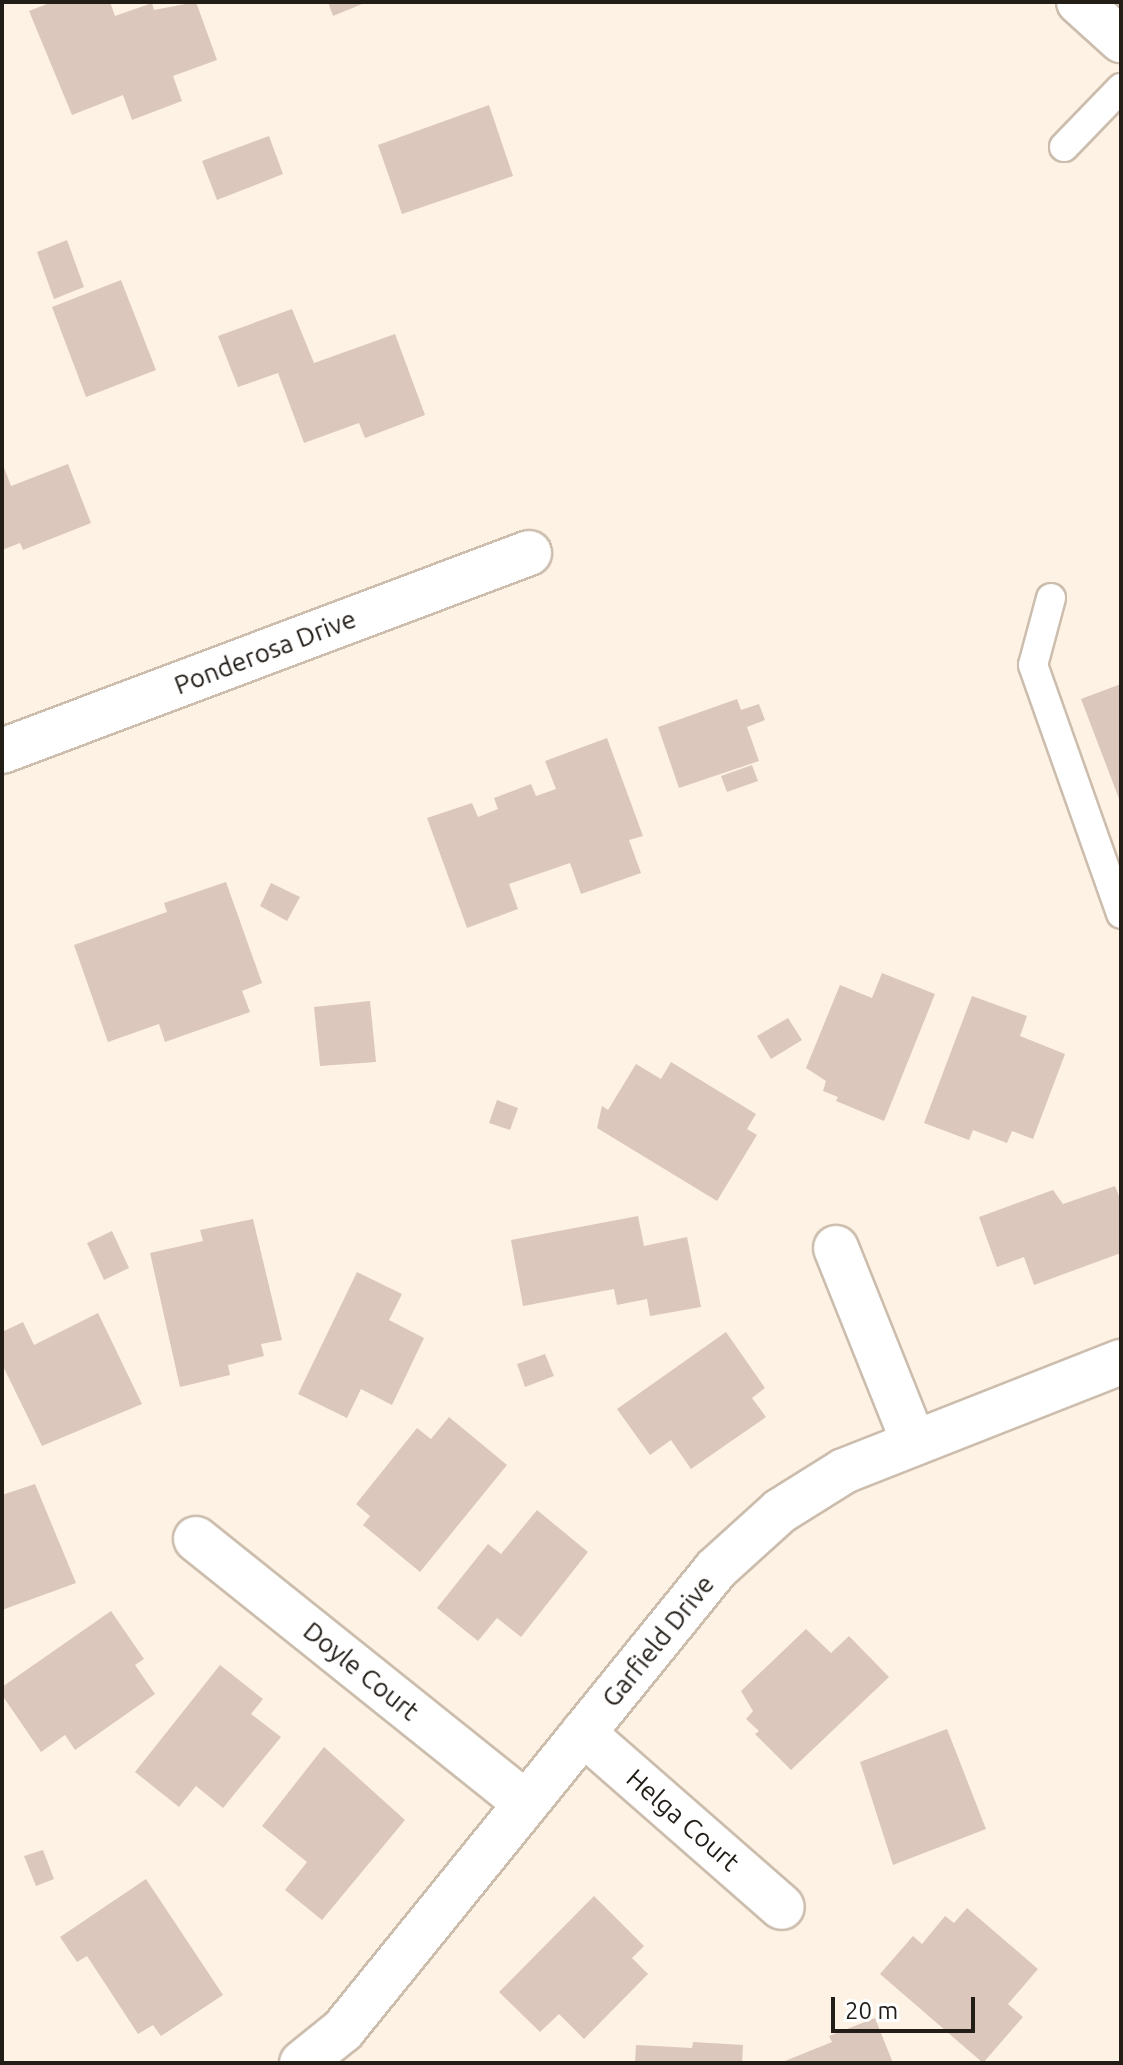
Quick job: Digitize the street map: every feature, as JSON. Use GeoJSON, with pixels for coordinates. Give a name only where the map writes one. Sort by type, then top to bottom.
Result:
{"type":"FeatureCollection","features":[{"type":"Feature","properties":{"kind":"street"},"geometry":{"type":"LineString","coordinates":[[1079,2],[1121,40]]}},
{"type":"Feature","properties":{"kind":"street","name":"Ponderosa Drive"},"geometry":{"type":"LineString","coordinates":[[2,751],[529,553]]}},
{"type":"Feature","properties":{"kind":"street"},"geometry":{"type":"LineString","coordinates":[[836,1248],[914,1443]]}},
{"type":"Feature","properties":{"kind":"street","name":"Garfield Drive"},"geometry":{"type":"LineString","coordinates":[[302,2063],[343,2030],[716,1569],[780,1511],[844,1471],[1121,1362]]}},
{"type":"Feature","properties":{"kind":"street","name":"Doyle Court"},"geometry":{"type":"LineString","coordinates":[[196,1539],[526,1803]]}},
{"type":"Feature","properties":{"kind":"street","name":"Helga Court"},"geometry":{"type":"LineString","coordinates":[[583,1733],[782,1907]]}},
{"type":"Feature","properties":{"kind":"lane"},"geometry":{"type":"LineString","coordinates":[[1064,147],[1121,88]]}},
{"type":"Feature","properties":{"kind":"lane"},"geometry":{"type":"LineString","coordinates":[[1051,598],[1033,665],[1121,914]]}},
{"type":"Feature","properties":{"kind":"building"},"geometry":{"type":"Polygon","coordinates":[[[52,2],[110,2],[115,16],[152,3],[154,10],[196,2],[217,60],[173,76],[182,101],[132,120],[123,95],[72,115],[29,11],[52,2]]]}},
{"type":"Feature","properties":{"kind":"building"},"geometry":{"type":"Polygon","coordinates":[[[328,2],[367,2],[333,16],[328,2]]]}},
{"type":"Feature","properties":{"kind":"building"},"geometry":{"type":"Polygon","coordinates":[[[489,105],[513,176],[402,214],[378,145],[489,105]]]}},
{"type":"Feature","properties":{"kind":"building"},"geometry":{"type":"Polygon","coordinates":[[[269,136],[283,174],[217,200],[202,161],[269,136]]]}},
{"type":"Feature","properties":{"kind":"building"},"geometry":{"type":"Polygon","coordinates":[[[67,240],[84,287],[54,299],[37,252],[67,240]]]}},
{"type":"Feature","properties":{"kind":"building"},"geometry":{"type":"Polygon","coordinates":[[[121,280],[156,370],[86,397],[52,307],[121,280]]]}},
{"type":"Feature","properties":{"kind":"building"},"geometry":{"type":"Polygon","coordinates":[[[292,309],[314,363],[395,334],[425,415],[365,438],[359,423],[304,443],[278,373],[238,387],[218,336],[292,309]]]}},
{"type":"Feature","properties":{"kind":"building"},"geometry":{"type":"Polygon","coordinates":[[[2,462],[11,486],[68,464],[91,523],[23,550],[20,543],[2,550],[2,462]]]}},
{"type":"Feature","properties":{"kind":"building"},"geometry":{"type":"Polygon","coordinates":[[[1121,684],[1121,804],[1081,699],[1121,684]]]}},
{"type":"Feature","properties":{"kind":"building"},"geometry":{"type":"Polygon","coordinates":[[[737,699],[741,710],[759,704],[765,720],[747,727],[759,761],[679,788],[658,727],[737,699]]]}},
{"type":"Feature","properties":{"kind":"building"},"geometry":{"type":"Polygon","coordinates":[[[607,738],[643,836],[629,840],[641,873],[581,894],[570,863],[509,884],[518,909],[467,928],[427,818],[472,803],[478,817],[498,809],[494,798],[531,784],[536,796],[556,789],[545,761],[607,738]]]}},
{"type":"Feature","properties":{"kind":"building"},"geometry":{"type":"Polygon","coordinates":[[[752,765],[758,781],[727,792],[721,776],[752,765]]]}},
{"type":"Feature","properties":{"kind":"building"},"geometry":{"type":"Polygon","coordinates":[[[226,882],[262,983],[242,991],[250,1012],[165,1042],[159,1024],[108,1042],[74,945],[167,912],[164,903],[226,882]]]}},
{"type":"Feature","properties":{"kind":"building"},"geometry":{"type":"Polygon","coordinates":[[[271,883],[300,897],[287,921],[260,906],[271,883]]]}},
{"type":"Feature","properties":{"kind":"building"},"geometry":{"type":"Polygon","coordinates":[[[882,973],[935,994],[884,1121],[836,1101],[838,1097],[823,1091],[826,1081],[806,1068],[840,985],[872,998],[882,973]]]}},
{"type":"Feature","properties":{"kind":"building"},"geometry":{"type":"Polygon","coordinates":[[[972,996],[1027,1016],[1020,1036],[1065,1054],[1033,1139],[1012,1131],[1007,1143],[973,1130],[969,1140],[924,1123],[972,996]]]}},
{"type":"Feature","properties":{"kind":"building"},"geometry":{"type":"Polygon","coordinates":[[[370,1001],[376,1062],[320,1066],[314,1007],[370,1001]]]}},
{"type":"Feature","properties":{"kind":"building"},"geometry":{"type":"Polygon","coordinates":[[[788,1018],[802,1040],[771,1059],[757,1036],[788,1018]]]}},
{"type":"Feature","properties":{"kind":"building"},"geometry":{"type":"Polygon","coordinates":[[[671,1062],[756,1114],[747,1129],[757,1135],[717,1201],[597,1128],[602,1106],[608,1110],[636,1064],[661,1079],[671,1062]]]}},
{"type":"Feature","properties":{"kind":"building"},"geometry":{"type":"Polygon","coordinates":[[[497,1100],[518,1108],[510,1130],[489,1123],[497,1100]]]}},
{"type":"Feature","properties":{"kind":"building"},"geometry":{"type":"Polygon","coordinates":[[[1115,1186],[1121,1201],[1121,1253],[1034,1285],[1024,1257],[997,1267],[979,1217],[1053,1190],[1063,1204],[1115,1186]]]}},
{"type":"Feature","properties":{"kind":"building"},"geometry":{"type":"Polygon","coordinates":[[[638,1216],[644,1246],[687,1237],[701,1307],[650,1316],[647,1299],[617,1305],[614,1289],[523,1306],[511,1240],[638,1216]]]}},
{"type":"Feature","properties":{"kind":"building"},"geometry":{"type":"Polygon","coordinates":[[[253,1219],[282,1340],[261,1344],[264,1356],[228,1365],[230,1375],[180,1387],[150,1253],[203,1241],[200,1230],[253,1219]]]}},
{"type":"Feature","properties":{"kind":"building"},"geometry":{"type":"Polygon","coordinates":[[[112,1231],[129,1268],[104,1280],[87,1243],[112,1231]]]}},
{"type":"Feature","properties":{"kind":"building"},"geometry":{"type":"Polygon","coordinates":[[[357,1272],[402,1294],[389,1320],[424,1338],[392,1405],[361,1389],[347,1418],[298,1394],[357,1272]]]}},
{"type":"Feature","properties":{"kind":"building"},"geometry":{"type":"Polygon","coordinates":[[[98,1313],[142,1404],[42,1446],[2,1364],[2,1332],[23,1322],[34,1345],[98,1313]]]}},
{"type":"Feature","properties":{"kind":"building"},"geometry":{"type":"Polygon","coordinates":[[[726,1332],[765,1388],[752,1398],[766,1417],[691,1469],[671,1440],[650,1455],[617,1409],[726,1332]]]}},
{"type":"Feature","properties":{"kind":"building"},"geometry":{"type":"Polygon","coordinates":[[[545,1354],[554,1376],[525,1387],[517,1364],[545,1354]]]}},
{"type":"Feature","properties":{"kind":"building"},"geometry":{"type":"Polygon","coordinates":[[[449,1417],[507,1465],[420,1572],[363,1525],[370,1516],[356,1504],[417,1428],[431,1439],[449,1417]]]}},
{"type":"Feature","properties":{"kind":"building"},"geometry":{"type":"Polygon","coordinates":[[[35,1484],[76,1583],[2,1610],[2,1495],[35,1484]]]}},
{"type":"Feature","properties":{"kind":"building"},"geometry":{"type":"Polygon","coordinates":[[[537,1510],[588,1552],[521,1637],[497,1618],[478,1641],[437,1608],[488,1544],[501,1554],[537,1510]]]}},
{"type":"Feature","properties":{"kind":"building"},"geometry":{"type":"Polygon","coordinates":[[[111,1611],[144,1659],[135,1665],[155,1694],[75,1750],[65,1735],[41,1752],[2,1695],[2,1687],[111,1611]]]}},
{"type":"Feature","properties":{"kind":"building"},"geometry":{"type":"Polygon","coordinates":[[[806,1629],[831,1653],[849,1636],[889,1677],[791,1770],[755,1734],[759,1731],[746,1719],[753,1711],[741,1691],[806,1629]]]}},
{"type":"Feature","properties":{"kind":"building"},"geometry":{"type":"Polygon","coordinates":[[[220,1665],[263,1699],[251,1714],[281,1737],[223,1808],[196,1786],[179,1807],[135,1772],[220,1665]]]}},
{"type":"Feature","properties":{"kind":"building"},"geometry":{"type":"Polygon","coordinates":[[[947,1729],[986,1829],[893,1865],[860,1762],[947,1729]]]}},
{"type":"Feature","properties":{"kind":"building"},"geometry":{"type":"Polygon","coordinates":[[[324,1747],[405,1820],[322,1920],[285,1890],[307,1862],[262,1826],[324,1747]]]}},
{"type":"Feature","properties":{"kind":"building"},"geometry":{"type":"Polygon","coordinates":[[[43,1850],[54,1879],[36,1886],[24,1856],[43,1850]]]}},
{"type":"Feature","properties":{"kind":"building"},"geometry":{"type":"Polygon","coordinates":[[[146,1879],[223,1995],[161,2036],[153,2025],[138,2034],[87,1956],[77,1962],[60,1937],[146,1879]]]}},
{"type":"Feature","properties":{"kind":"building"},"geometry":{"type":"Polygon","coordinates":[[[594,1896],[644,1946],[632,1958],[648,1974],[584,2039],[559,2014],[540,2032],[499,1992],[594,1896]]]}},
{"type":"Feature","properties":{"kind":"building"},"geometry":{"type":"Polygon","coordinates":[[[967,1908],[1038,1969],[1008,2004],[1023,2017],[983,2063],[880,1974],[913,1936],[922,1944],[945,1916],[954,1923],[967,1908]]]}},
{"type":"Feature","properties":{"kind":"building"},"geometry":{"type":"Polygon","coordinates":[[[875,2018],[893,2063],[780,2063],[832,2042],[829,2036],[875,2018]]]}},
{"type":"Feature","properties":{"kind":"building"},"geometry":{"type":"Polygon","coordinates":[[[693,2042],[743,2045],[742,2063],[635,2063],[636,2045],[692,2048],[693,2042]]]}}]}
